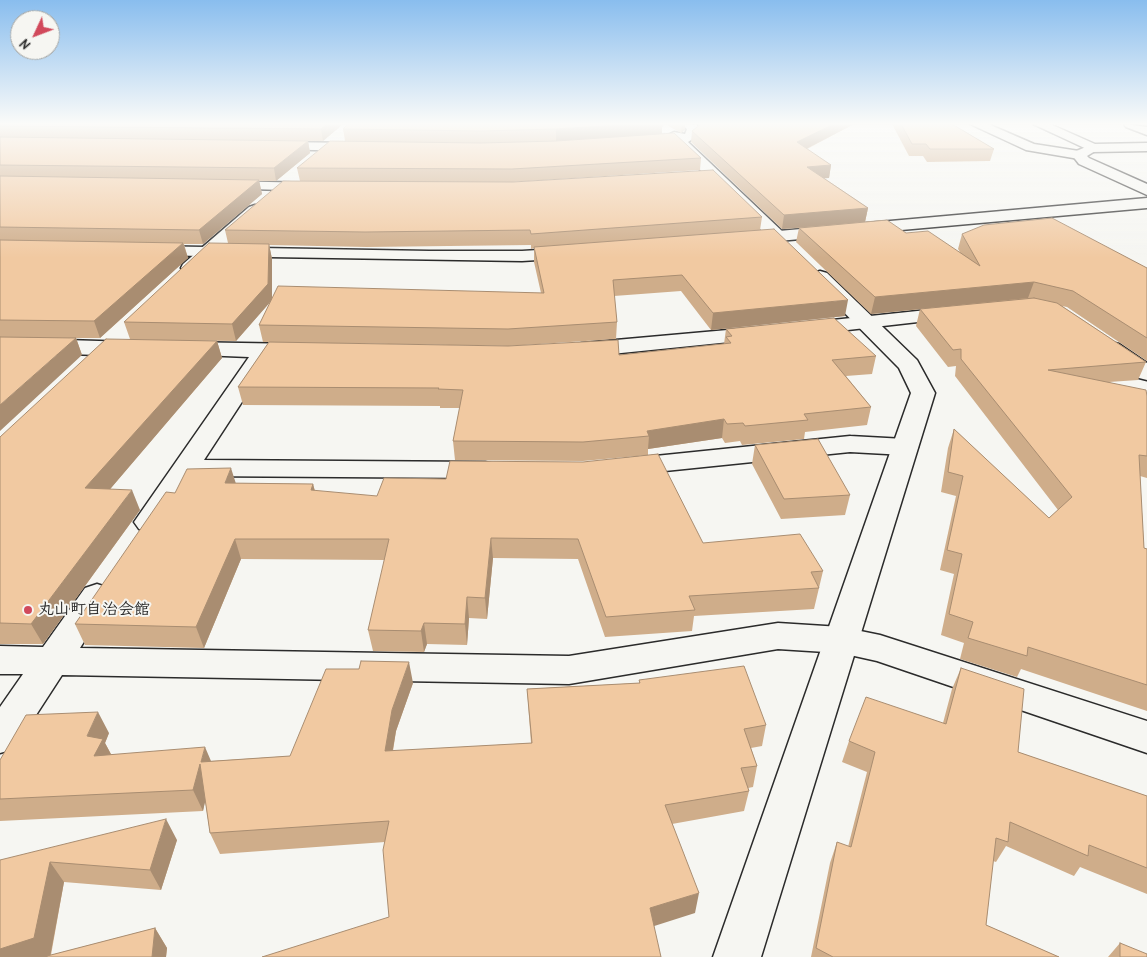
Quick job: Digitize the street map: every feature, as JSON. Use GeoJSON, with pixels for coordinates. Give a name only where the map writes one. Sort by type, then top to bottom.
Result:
{"type":"FeatureCollection","features":[{"type":"Feature","properties":{"kind":"street"},"geometry":{"type":"LineString","coordinates":[[172,284],[303,169]]}},
{"type":"Feature","properties":{"kind":"street"},"geometry":{"type":"LineString","coordinates":[[708,169],[909,365],[923,393],[737,957]]}},
{"type":"Feature","properties":{"kind":"street"},"geometry":{"type":"LineString","coordinates":[[1102,169],[1147,190]]}},
{"type":"Feature","properties":{"kind":"street"},"geometry":{"type":"LineString","coordinates":[[696,177],[716,176]]}},
{"type":"Feature","properties":{"kind":"street"},"geometry":{"type":"LineString","coordinates":[[204,185],[331,188]]}},
{"type":"Feature","properties":{"kind":"street"},"geometry":{"type":"LineString","coordinates":[[731,240],[1147,203]]}},
{"type":"Feature","properties":{"kind":"street"},"geometry":{"type":"LineString","coordinates":[[128,251],[485,256],[589,252]]}},
{"type":"Feature","properties":{"kind":"street"},"geometry":{"type":"LineString","coordinates":[[558,352],[616,348],[971,312]]}},
{"type":"Feature","properties":{"kind":"street"},"geometry":{"type":"LineString","coordinates":[[82,368],[124,329]]}},
{"type":"Feature","properties":{"kind":"street"},"geometry":{"type":"LineString","coordinates":[[1099,340],[1147,373]]}},
{"type":"Feature","properties":{"kind":"street"},"geometry":{"type":"LineString","coordinates":[[0,345],[324,351]]}},
{"type":"Feature","properties":{"kind":"street"},"geometry":{"type":"LineString","coordinates":[[0,737],[187,468],[266,350]]}},
{"type":"Feature","properties":{"kind":"street"},"geometry":{"type":"LineString","coordinates":[[603,469],[850,444],[904,447]]}},
{"type":"Feature","properties":{"kind":"street"},"geometry":{"type":"LineString","coordinates":[[187,468],[514,470]]}},
{"type":"Feature","properties":{"kind":"street"},"geometry":{"type":"LineString","coordinates":[[0,660],[569,670],[778,636],[841,640],[880,648],[1147,737]]}},
{"type":"Feature","properties":{"kind":"building"},"geometry":{"type":"Polygon","coordinates":[[[733,169],[809,169],[868,208],[784,215],[733,169]]]}},
{"type":"Feature","properties":{"kind":"building"},"geometry":{"type":"Polygon","coordinates":[[[713,170],[762,217],[531,234],[530,230],[365,232],[225,230],[283,181],[513,182],[713,170]]]}},
{"type":"Feature","properties":{"kind":"building"},"geometry":{"type":"Polygon","coordinates":[[[0,176],[259,180],[199,230],[0,227],[0,176]]]}},
{"type":"Feature","properties":{"kind":"building"},"geometry":{"type":"Polygon","coordinates":[[[1052,218],[1147,268],[1147,338],[1073,291],[1034,282],[875,297],[799,228],[887,220],[906,233],[928,231],[980,266],[962,234],[984,225],[1052,218]]]}},
{"type":"Feature","properties":{"kind":"building"},"geometry":{"type":"Polygon","coordinates":[[[774,229],[848,300],[713,313],[682,275],[613,280],[617,322],[508,329],[259,325],[278,286],[544,293],[534,247],[774,229]]]}},
{"type":"Feature","properties":{"kind":"building"},"geometry":{"type":"Polygon","coordinates":[[[0,240],[183,243],[94,321],[0,320],[0,240]]]}},
{"type":"Feature","properties":{"kind":"building"},"geometry":{"type":"Polygon","coordinates":[[[209,243],[269,244],[268,284],[232,324],[124,322],[209,243]]]}},
{"type":"Feature","properties":{"kind":"building"},"geometry":{"type":"Polygon","coordinates":[[[1034,298],[1057,303],[1146,362],[1048,370],[1146,390],[1147,456],[1139,455],[1144,548],[1147,549],[1147,685],[1028,647],[1027,656],[968,638],[973,622],[949,614],[962,554],[947,550],[963,476],[948,472],[954,429],[1049,518],[1072,497],[961,359],[961,349],[953,350],[920,309],[1034,298]]]}},
{"type":"Feature","properties":{"kind":"building"},"geometry":{"type":"Polygon","coordinates":[[[834,318],[876,356],[832,360],[871,407],[804,414],[808,420],[745,426],[743,423],[727,424],[724,419],[647,431],[649,436],[583,442],[453,441],[463,390],[439,388],[238,387],[269,342],[508,346],[618,340],[619,355],[731,343],[726,337],[732,336],[726,329],[834,318]]]}},
{"type":"Feature","properties":{"kind":"building"},"geometry":{"type":"Polygon","coordinates":[[[0,337],[76,338],[0,405],[0,337]]]}},
{"type":"Feature","properties":{"kind":"building"},"geometry":{"type":"Polygon","coordinates":[[[106,339],[217,341],[85,488],[132,490],[31,624],[0,623],[0,437],[106,339]]]}},
{"type":"Feature","properties":{"kind":"building"},"geometry":{"type":"Polygon","coordinates":[[[818,439],[850,495],[784,499],[755,445],[818,439]]]}},
{"type":"Feature","properties":{"kind":"building"},"geometry":{"type":"Polygon","coordinates":[[[658,454],[703,543],[800,534],[823,571],[811,572],[819,588],[689,596],[695,610],[606,617],[578,539],[491,538],[485,598],[467,597],[465,624],[424,623],[421,631],[368,630],[389,539],[235,539],[196,627],[75,624],[166,492],[175,493],[187,469],[231,468],[225,483],[313,484],[311,490],[377,496],[384,478],[446,479],[450,461],[583,462],[658,454]]]}},
{"type":"Feature","properties":{"kind":"building"},"geometry":{"type":"Polygon","coordinates":[[[361,661],[409,662],[392,710],[385,751],[532,743],[527,689],[640,683],[639,680],[744,666],[766,725],[744,729],[757,766],[741,768],[749,791],[665,805],[699,893],[650,908],[661,957],[262,957],[389,917],[383,850],[389,821],[210,833],[200,764],[193,790],[0,799],[0,760],[26,715],[98,712],[87,736],[103,739],[94,756],[205,747],[201,762],[290,756],[326,669],[359,669],[361,661]]]}},
{"type":"Feature","properties":{"kind":"building"},"geometry":{"type":"Polygon","coordinates":[[[961,668],[1024,689],[1018,752],[1147,796],[1147,868],[1089,845],[1088,856],[1010,822],[1008,842],[996,838],[986,925],[1059,957],[833,957],[816,948],[837,842],[851,847],[875,752],[849,741],[866,697],[946,724],[961,668]]]}},
{"type":"Feature","properties":{"kind":"building"},"geometry":{"type":"Polygon","coordinates":[[[166,819],[150,870],[50,862],[34,938],[0,949],[0,860],[166,819]]]}},
{"type":"Feature","properties":{"kind":"building"},"geometry":{"type":"Polygon","coordinates":[[[155,928],[152,957],[47,957],[47,956],[155,928]]]}},
{"type":"Feature","properties":{"kind":"building"},"geometry":{"type":"Polygon","coordinates":[[[1120,943],[1147,954],[1147,957],[1120,957],[1120,943]]]}},
{"type":"Feature","properties":{"kind":"place","name":"丸山町自治会館"},"geometry":{"type":"Point","coordinates":[28,610]}}]}
